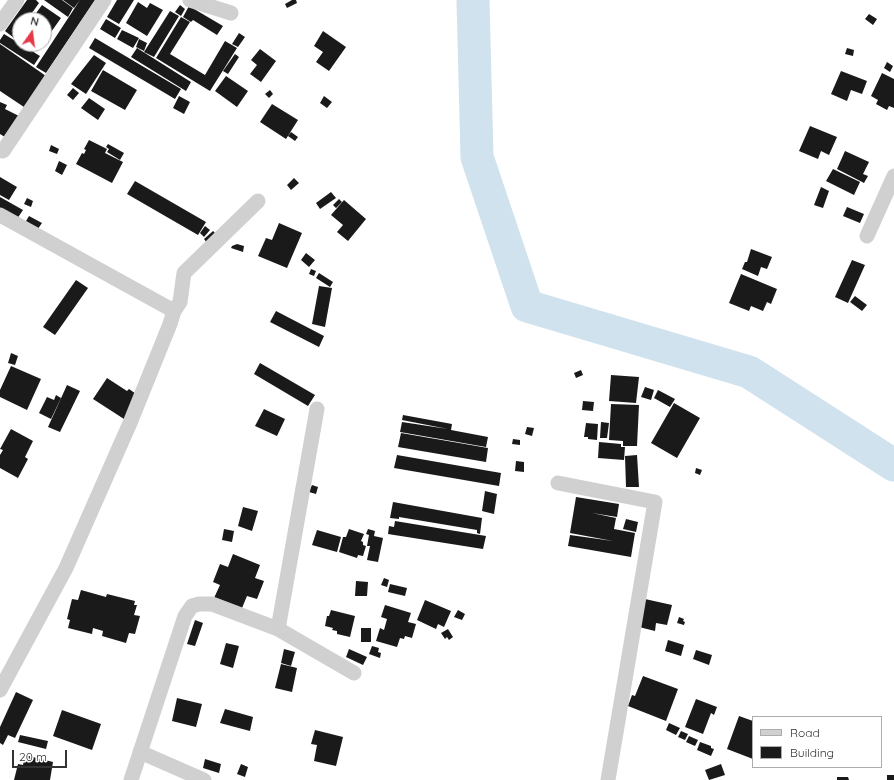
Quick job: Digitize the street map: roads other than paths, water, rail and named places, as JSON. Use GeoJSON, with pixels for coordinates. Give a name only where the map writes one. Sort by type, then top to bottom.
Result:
{"type":"FeatureCollection","features":[{"type":"Feature","properties":{"kind":"street"},"geometry":{"type":"LineString","coordinates":[[0,24],[17,0]]}},
{"type":"Feature","properties":{"kind":"street"},"geometry":{"type":"LineString","coordinates":[[1,149],[104,0]]}},
{"type":"Feature","properties":{"kind":"street"},"geometry":{"type":"LineString","coordinates":[[191,0],[231,14]]}},
{"type":"Feature","properties":{"kind":"street"},"geometry":{"type":"LineString","coordinates":[[867,236],[894,176]]}},
{"type":"Feature","properties":{"kind":"street"},"geometry":{"type":"LineString","coordinates":[[0,690],[66,568],[130,423],[174,311],[180,302],[184,272],[258,201]]}},
{"type":"Feature","properties":{"kind":"street"},"geometry":{"type":"LineString","coordinates":[[0,215],[174,311]]}},
{"type":"Feature","properties":{"kind":"street"},"geometry":{"type":"LineString","coordinates":[[278,628],[317,409]]}},
{"type":"Feature","properties":{"kind":"street"},"geometry":{"type":"LineString","coordinates":[[558,483],[655,502],[608,780]]}},
{"type":"Feature","properties":{"kind":"street"},"geometry":{"type":"LineString","coordinates":[[131,780],[185,616],[192,606],[199,604],[212,604],[278,628],[354,673]]}},
{"type":"Feature","properties":{"kind":"street"},"geometry":{"type":"LineString","coordinates":[[140,752],[204,780]]}},
{"type":"Feature","properties":{"kind":"waterway"},"geometry":{"type":"LineString","coordinates":[[473,0],[477,157],[527,306],[749,372],[894,465]]}}]}
